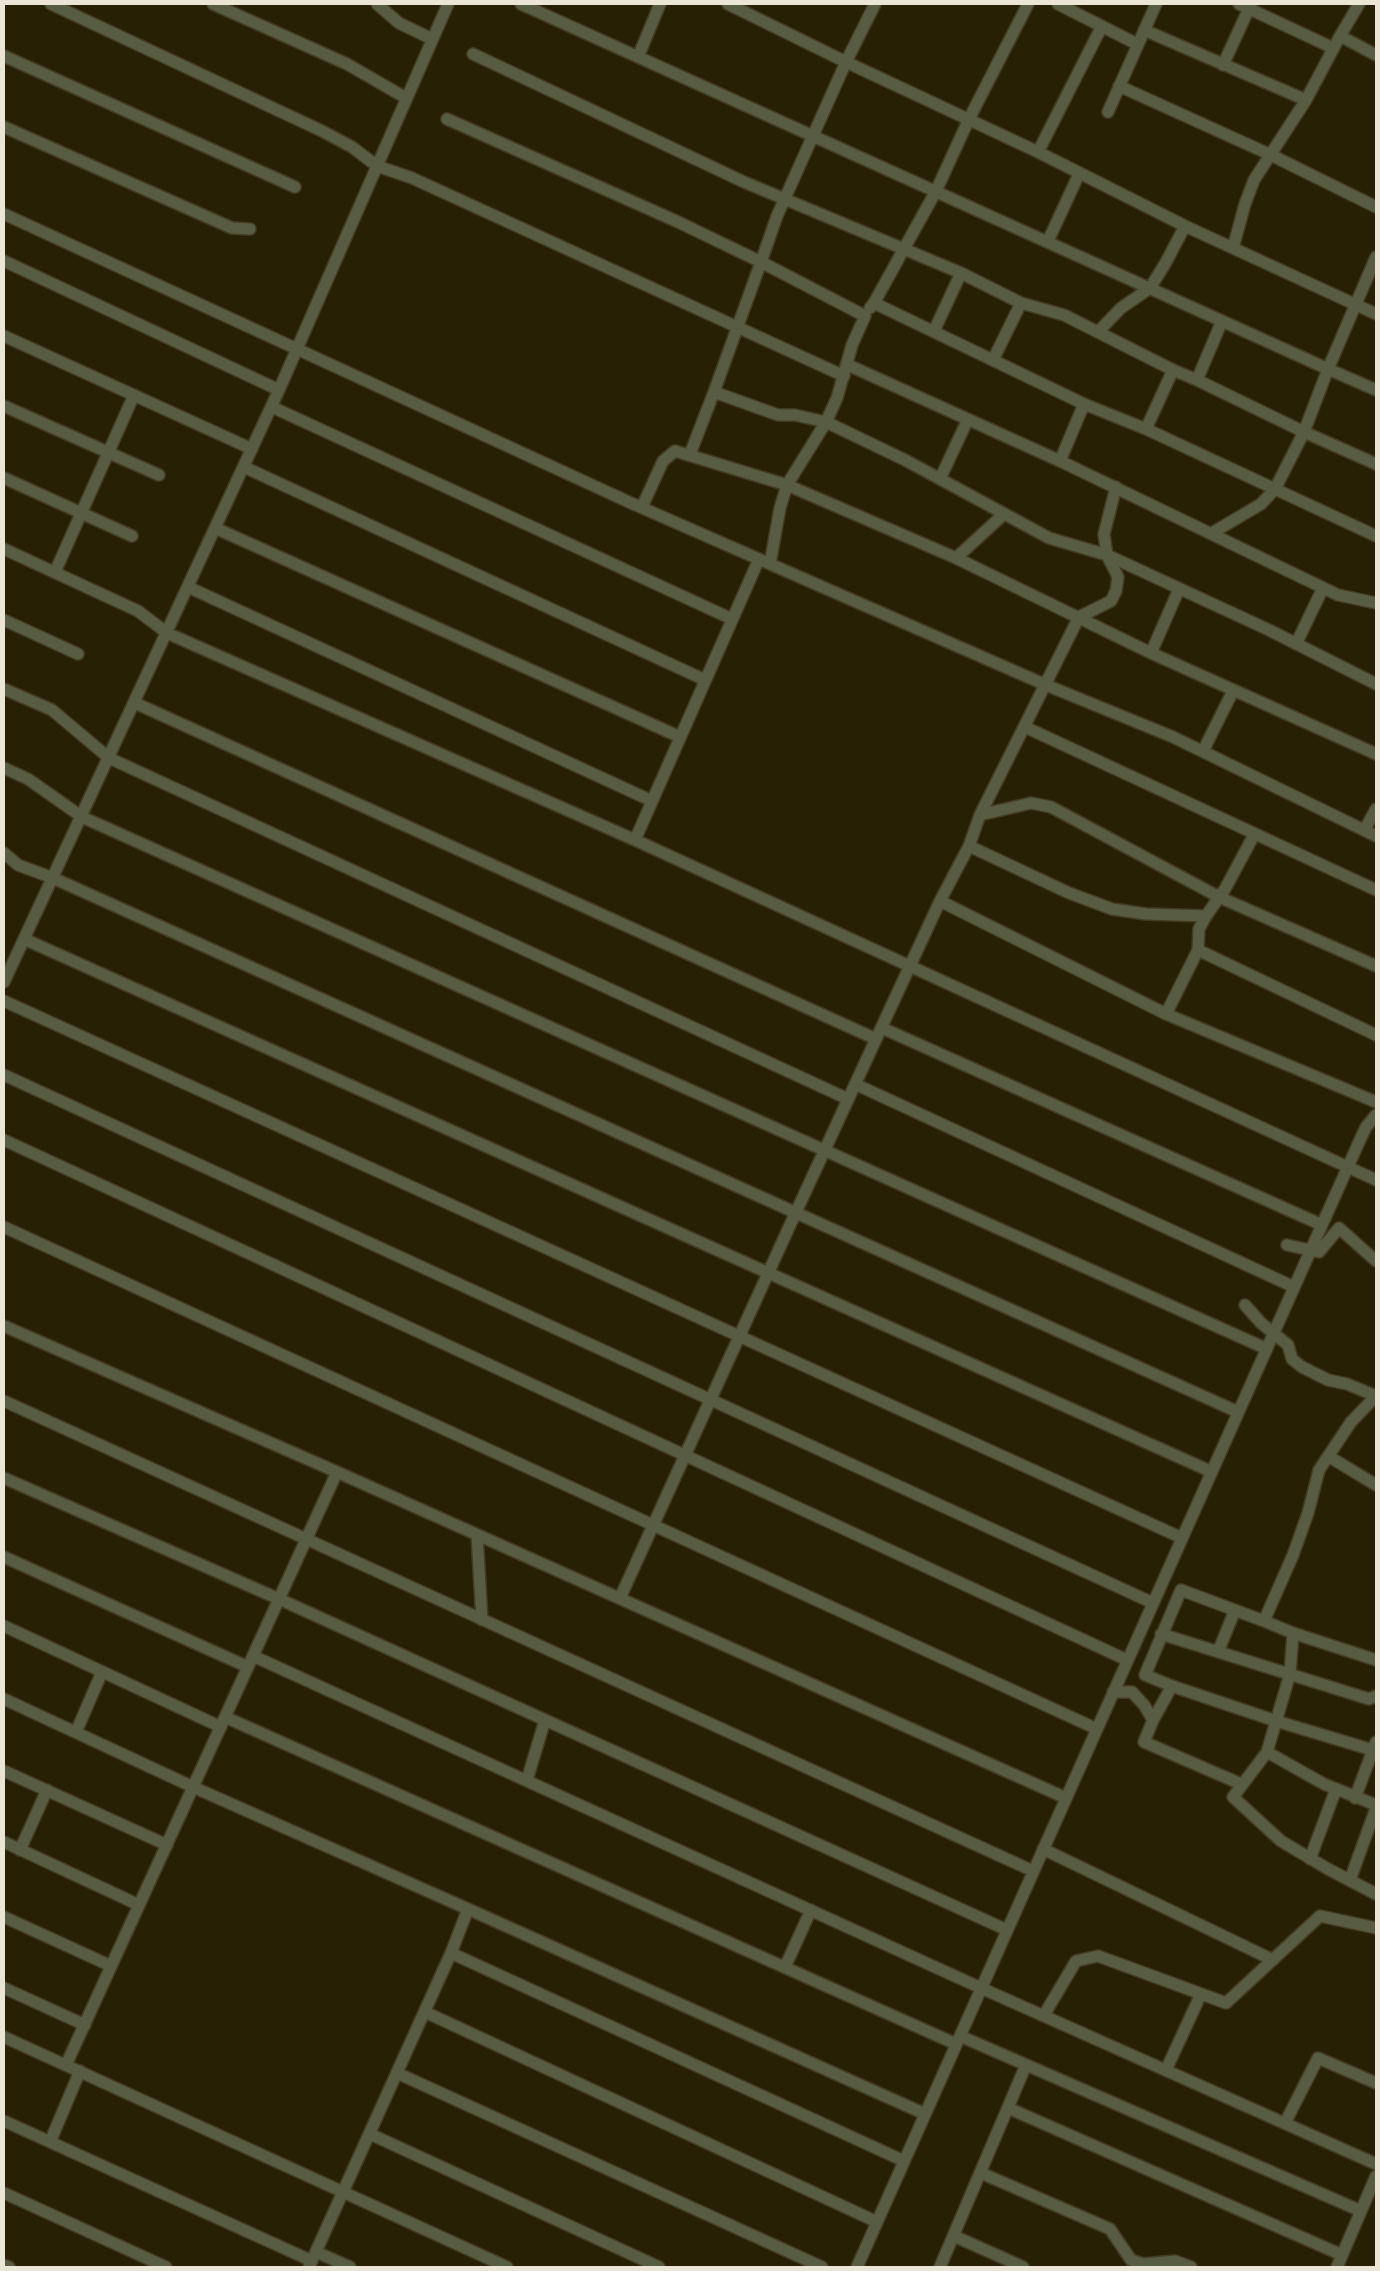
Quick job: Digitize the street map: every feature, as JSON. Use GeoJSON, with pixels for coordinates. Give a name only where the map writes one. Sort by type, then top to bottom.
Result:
{"type":"FeatureCollection","features":[{"type":"Feature","properties":{"kind":"street"},"geometry":{"type":"LineString","coordinates":[[51,4],[322,131],[352,147],[377,166],[412,178],[844,376]]}},
{"type":"Feature","properties":{"kind":"street"},"geometry":{"type":"LineString","coordinates":[[213,4],[346,64],[406,98]]}},
{"type":"Feature","properties":{"kind":"street"},"geometry":{"type":"LineString","coordinates":[[377,4],[399,23],[432,38]]}},
{"type":"Feature","properties":{"kind":"street"},"geometry":{"type":"LineString","coordinates":[[4,982],[272,406],[448,4]]}},
{"type":"Feature","properties":{"kind":"street"},"geometry":{"type":"LineString","coordinates":[[521,4],[1376,390]]}},
{"type":"Feature","properties":{"kind":"street"},"geometry":{"type":"LineString","coordinates":[[638,58],[660,4]]}},
{"type":"Feature","properties":{"kind":"street"},"geometry":{"type":"LineString","coordinates":[[728,4],[846,62],[1038,152],[1185,226],[1376,314]]}},
{"type":"Feature","properties":{"kind":"street"},"geometry":{"type":"LineString","coordinates":[[690,454],[784,199],[846,62],[875,4]]}},
{"type":"Feature","properties":{"kind":"street"},"geometry":{"type":"LineString","coordinates":[[770,564],[780,508],[787,485],[826,422],[848,365],[852,345],[865,316],[906,249],[936,191],[969,119],[1028,4]]}},
{"type":"Feature","properties":{"kind":"street"},"geometry":{"type":"LineString","coordinates":[[1058,4],[1137,44]]}},
{"type":"Feature","properties":{"kind":"street"},"geometry":{"type":"LineString","coordinates":[[1108,112],[1156,4]]}},
{"type":"Feature","properties":{"kind":"street"},"geometry":{"type":"LineString","coordinates":[[1233,248],[1254,180],[1306,100],[1359,4]]}},
{"type":"Feature","properties":{"kind":"street"},"geometry":{"type":"LineString","coordinates":[[1223,65],[1246,5],[1333,48]]}},
{"type":"Feature","properties":{"kind":"street"},"geometry":{"type":"LineString","coordinates":[[1038,152],[1102,26]]}},
{"type":"Feature","properties":{"kind":"street"},"geometry":{"type":"LineString","coordinates":[[1144,30],[1306,100]]}},
{"type":"Feature","properties":{"kind":"street"},"geometry":{"type":"LineString","coordinates":[[1340,36],[1376,55]]}},
{"type":"Feature","properties":{"kind":"street"},"geometry":{"type":"LineString","coordinates":[[473,54],[784,199],[906,249],[1021,303],[1064,315],[1174,370],[1376,464]]}},
{"type":"Feature","properties":{"kind":"street"},"geometry":{"type":"LineString","coordinates":[[4,56],[296,187]]}},
{"type":"Feature","properties":{"kind":"street"},"geometry":{"type":"LineString","coordinates":[[1120,86],[1272,155],[1376,208]]}},
{"type":"Feature","properties":{"kind":"street"},"geometry":{"type":"LineString","coordinates":[[447,119],[761,262],[865,316]]}},
{"type":"Feature","properties":{"kind":"street"},"geometry":{"type":"LineString","coordinates":[[4,127],[232,228],[250,229]]}},
{"type":"Feature","properties":{"kind":"street"},"geometry":{"type":"LineString","coordinates":[[1048,241],[1080,174]]}},
{"type":"Feature","properties":{"kind":"street"},"geometry":{"type":"LineString","coordinates":[[4,214],[758,559],[1046,685],[1203,751],[1376,836]]}},
{"type":"Feature","properties":{"kind":"street"},"geometry":{"type":"LineString","coordinates":[[1098,332],[1121,308],[1150,288],[1185,226]]}},
{"type":"Feature","properties":{"kind":"street"},"geometry":{"type":"LineString","coordinates":[[1212,533],[1261,504],[1275,489],[1304,432],[1328,369],[1376,257]]}},
{"type":"Feature","properties":{"kind":"street"},"geometry":{"type":"LineString","coordinates":[[4,261],[279,390]]}},
{"type":"Feature","properties":{"kind":"street"},"geometry":{"type":"LineString","coordinates":[[934,331],[961,274]]}},
{"type":"Feature","properties":{"kind":"street"},"geometry":{"type":"LineString","coordinates":[[874,303],[1084,404],[1146,429],[1376,536]]}},
{"type":"Feature","properties":{"kind":"street"},"geometry":{"type":"LineString","coordinates":[[993,360],[1021,303]]}},
{"type":"Feature","properties":{"kind":"street"},"geometry":{"type":"LineString","coordinates":[[1197,380],[1222,321]]}},
{"type":"Feature","properties":{"kind":"street"},"geometry":{"type":"LineString","coordinates":[[4,336],[252,449]]}},
{"type":"Feature","properties":{"kind":"street"},"geometry":{"type":"LineString","coordinates":[[848,365],[1060,461],[1323,588],[1345,597],[1376,602]]}},
{"type":"Feature","properties":{"kind":"street"},"geometry":{"type":"LineString","coordinates":[[1146,429],[1174,370]]}},
{"type":"Feature","properties":{"kind":"street"},"geometry":{"type":"LineString","coordinates":[[714,392],[771,413],[804,416],[826,422],[940,479],[1061,543],[1107,555],[1376,684]]}},
{"type":"Feature","properties":{"kind":"street"},"geometry":{"type":"LineString","coordinates":[[55,572],[134,395]]}},
{"type":"Feature","properties":{"kind":"street"},"geometry":{"type":"LineString","coordinates":[[1060,461],[1084,404]]}},
{"type":"Feature","properties":{"kind":"street"},"geometry":{"type":"LineString","coordinates":[[4,406],[159,476]]}},
{"type":"Feature","properties":{"kind":"street"},"geometry":{"type":"LineString","coordinates":[[272,406],[732,619]]}},
{"type":"Feature","properties":{"kind":"street"},"geometry":{"type":"LineString","coordinates":[[940,479],[968,419]]}},
{"type":"Feature","properties":{"kind":"street"},"geometry":{"type":"LineString","coordinates":[[642,507],[664,461],[675,451],[787,485],[956,558],[1151,653],[1376,754]]}},
{"type":"Feature","properties":{"kind":"street"},"geometry":{"type":"LineString","coordinates":[[244,467],[705,680]]}},
{"type":"Feature","properties":{"kind":"street"},"geometry":{"type":"LineString","coordinates":[[4,478],[132,536]]}},
{"type":"Feature","properties":{"kind":"street"},"geometry":{"type":"LineString","coordinates":[[620,1598],[848,1099],[940,901],[969,846],[980,815],[1079,617],[1111,601],[1116,591],[1118,577],[1107,555],[1104,534],[1116,488]]}},
{"type":"Feature","properties":{"kind":"street"},"geometry":{"type":"LineString","coordinates":[[956,558],[1004,514]]}},
{"type":"Feature","properties":{"kind":"street"},"geometry":{"type":"LineString","coordinates":[[216,528],[680,737]]}},
{"type":"Feature","properties":{"kind":"street"},"geometry":{"type":"LineString","coordinates":[[4,549],[138,611],[167,632],[911,965],[1376,1180]]}},
{"type":"Feature","properties":{"kind":"street"},"geometry":{"type":"LineString","coordinates":[[635,840],[758,559]]}},
{"type":"Feature","properties":{"kind":"street"},"geometry":{"type":"LineString","coordinates":[[188,587],[652,801]]}},
{"type":"Feature","properties":{"kind":"street"},"geometry":{"type":"LineString","coordinates":[[1296,644],[1323,588]]}},
{"type":"Feature","properties":{"kind":"street"},"geometry":{"type":"LineString","coordinates":[[1151,653],[1179,589]]}},
{"type":"Feature","properties":{"kind":"street"},"geometry":{"type":"LineString","coordinates":[[4,620],[78,654]]}},
{"type":"Feature","properties":{"kind":"street"},"geometry":{"type":"LineString","coordinates":[[4,689],[52,710],[109,758],[848,1099]]}},
{"type":"Feature","properties":{"kind":"street"},"geometry":{"type":"LineString","coordinates":[[1203,751],[1233,691]]}},
{"type":"Feature","properties":{"kind":"street"},"geometry":{"type":"LineString","coordinates":[[134,703],[876,1039]]}},
{"type":"Feature","properties":{"kind":"street"},"geometry":{"type":"LineString","coordinates":[[1025,727],[1254,835],[1376,890]]}},
{"type":"Feature","properties":{"kind":"street"},"geometry":{"type":"LineString","coordinates":[[4,768],[28,779],[82,817],[1266,1349]]}},
{"type":"Feature","properties":{"kind":"street"},"geometry":{"type":"LineString","coordinates":[[980,815],[1030,803],[1046,806],[1077,820],[1219,897],[1376,966]]}},
{"type":"Feature","properties":{"kind":"street"},"geometry":{"type":"LineString","coordinates":[[1365,830],[1376,809]]}},
{"type":"Feature","properties":{"kind":"street"},"geometry":{"type":"LineString","coordinates":[[1166,1014],[1198,950],[1199,929],[1254,835]]}},
{"type":"Feature","properties":{"kind":"street"},"geometry":{"type":"LineString","coordinates":[[969,846],[1069,894],[1112,909],[1146,914],[1206,916]]}},
{"type":"Feature","properties":{"kind":"street"},"geometry":{"type":"LineString","coordinates":[[4,853],[18,865],[53,878],[1238,1412]]}},
{"type":"Feature","properties":{"kind":"street"},"geometry":{"type":"LineString","coordinates":[[940,901],[1166,1014],[1376,1102]]}},
{"type":"Feature","properties":{"kind":"street"},"geometry":{"type":"LineString","coordinates":[[24,939],[1212,1472]]}},
{"type":"Feature","properties":{"kind":"street"},"geometry":{"type":"LineString","coordinates":[[1198,950],[1376,1035]]}},
{"type":"Feature","properties":{"kind":"street"},"geometry":{"type":"LineString","coordinates":[[4,1000],[1182,1538]]}},
{"type":"Feature","properties":{"kind":"street"},"geometry":{"type":"LineString","coordinates":[[882,1028],[1322,1225]]}},
{"type":"Feature","properties":{"kind":"street"},"geometry":{"type":"LineString","coordinates":[[4,1075],[1153,1603]]}},
{"type":"Feature","properties":{"kind":"street"},"geometry":{"type":"LineString","coordinates":[[856,1084],[1294,1287]]}},
{"type":"Feature","properties":{"kind":"street"},"geometry":{"type":"LineString","coordinates":[[856,2267],[1347,1168],[1366,1127],[1376,1115]]}},
{"type":"Feature","properties":{"kind":"street"},"geometry":{"type":"LineString","coordinates":[[4,1140],[1127,1660]]}},
{"type":"Feature","properties":{"kind":"street"},"geometry":{"type":"LineString","coordinates":[[4,1227],[1097,1729]]}},
{"type":"Feature","properties":{"kind":"street"},"geometry":{"type":"LineString","coordinates":[[1287,1245],[1310,1252],[1319,1252],[1339,1228],[1376,1261]]}},
{"type":"Feature","properties":{"kind":"street"},"geometry":{"type":"LineString","coordinates":[[1245,1305],[1261,1323],[1288,1345],[1292,1359],[1302,1367],[1328,1380],[1347,1384],[1376,1396],[1351,1422],[1328,1456],[1314,1483],[1308,1513],[1293,1555],[1264,1621]]}},
{"type":"Feature","properties":{"kind":"street"},"geometry":{"type":"LineString","coordinates":[[4,1326],[477,1534],[1066,1798]]}},
{"type":"Feature","properties":{"kind":"street"},"geometry":{"type":"LineString","coordinates":[[4,1401],[1033,1871]]}},
{"type":"Feature","properties":{"kind":"street"},"geometry":{"type":"LineString","coordinates":[[1328,1456],[1376,1486]]}},
{"type":"Feature","properties":{"kind":"street"},"geometry":{"type":"LineString","coordinates":[[66,2065],[337,1472]]}},
{"type":"Feature","properties":{"kind":"street"},"geometry":{"type":"LineString","coordinates":[[4,1478],[279,1599],[1007,1930]]}},
{"type":"Feature","properties":{"kind":"street"},"geometry":{"type":"LineString","coordinates":[[477,1534],[482,1620]]}},
{"type":"Feature","properties":{"kind":"street"},"geometry":{"type":"LineString","coordinates":[[4,1557],[527,1780],[981,1988],[1376,2164]]}},
{"type":"Feature","properties":{"kind":"street"},"geometry":{"type":"LineString","coordinates":[[1355,1798],[1375,1747],[1276,1721],[1172,1686],[1145,1674],[1181,1590],[1292,1633],[1376,1660]]}},
{"type":"Feature","properties":{"kind":"street"},"geometry":{"type":"LineString","coordinates":[[1218,1652],[1235,1610]]}},
{"type":"Feature","properties":{"kind":"street"},"geometry":{"type":"LineString","coordinates":[[4,1626],[102,1672],[223,1722],[785,1967],[958,2040],[1026,2065],[1362,2211]]}},
{"type":"Feature","properties":{"kind":"street"},"geometry":{"type":"LineString","coordinates":[[1292,1633],[1290,1674],[1267,1752],[1232,1797],[1274,1835],[1310,1859],[1376,1894]]}},
{"type":"Feature","properties":{"kind":"street"},"geometry":{"type":"LineString","coordinates":[[1161,1634],[1374,1699]]}},
{"type":"Feature","properties":{"kind":"street"},"geometry":{"type":"LineString","coordinates":[[76,1732],[102,1672]]}},
{"type":"Feature","properties":{"kind":"street"},"geometry":{"type":"LineString","coordinates":[[1172,1686],[1153,1720],[1144,1742],[1241,1784]]}},
{"type":"Feature","properties":{"kind":"street"},"geometry":{"type":"LineString","coordinates":[[1113,1692],[1132,1692],[1144,1705],[1153,1720]]}},
{"type":"Feature","properties":{"kind":"street"},"geometry":{"type":"LineString","coordinates":[[4,1698],[193,1787],[925,2114]]}},
{"type":"Feature","properties":{"kind":"street"},"geometry":{"type":"LineString","coordinates":[[527,1780],[546,1720]]}},
{"type":"Feature","properties":{"kind":"street"},"geometry":{"type":"LineString","coordinates":[[1267,1752],[1336,1789],[1376,1807],[1350,1880]]}},
{"type":"Feature","properties":{"kind":"street"},"geometry":{"type":"LineString","coordinates":[[4,1771],[166,1845]]}},
{"type":"Feature","properties":{"kind":"street"},"geometry":{"type":"LineString","coordinates":[[1310,1859],[1336,1789]]}},
{"type":"Feature","properties":{"kind":"street"},"geometry":{"type":"LineString","coordinates":[[20,1850],[47,1790]]}},
{"type":"Feature","properties":{"kind":"street"},"geometry":{"type":"LineString","coordinates":[[4,1842],[140,1905]]}},
{"type":"Feature","properties":{"kind":"street"},"geometry":{"type":"LineString","coordinates":[[1043,1849],[1273,1960]]}},
{"type":"Feature","properties":{"kind":"street"},"geometry":{"type":"LineString","coordinates":[[313,2260],[425,2012],[468,1909]]}},
{"type":"Feature","properties":{"kind":"street"},"geometry":{"type":"LineString","coordinates":[[785,1967],[811,1910]]}},
{"type":"Feature","properties":{"kind":"street"},"geometry":{"type":"LineString","coordinates":[[4,1916],[111,1966]]}},
{"type":"Feature","properties":{"kind":"street"},"geometry":{"type":"LineString","coordinates":[[1044,2015],[1076,1961],[1098,1956],[1226,2003],[1320,1916],[1376,1928]]}},
{"type":"Feature","properties":{"kind":"street"},"geometry":{"type":"LineString","coordinates":[[451,1953],[904,2161]]}},
{"type":"Feature","properties":{"kind":"street"},"geometry":{"type":"LineString","coordinates":[[4,1988],[85,2025]]}},
{"type":"Feature","properties":{"kind":"street"},"geometry":{"type":"LineString","coordinates":[[1166,2070],[1201,1994]]}},
{"type":"Feature","properties":{"kind":"street"},"geometry":{"type":"LineString","coordinates":[[425,2012],[877,2222]]}},
{"type":"Feature","properties":{"kind":"street"},"geometry":{"type":"LineString","coordinates":[[4,2037],[508,2267]]}},
{"type":"Feature","properties":{"kind":"street"},"geometry":{"type":"LineString","coordinates":[[1285,2123],[1318,2058],[1376,2083]]}},
{"type":"Feature","properties":{"kind":"street"},"geometry":{"type":"LineString","coordinates":[[940,2267],[1026,2065]]}},
{"type":"Feature","properties":{"kind":"street"},"geometry":{"type":"LineString","coordinates":[[50,2142],[80,2071]]}},
{"type":"Feature","properties":{"kind":"street"},"geometry":{"type":"LineString","coordinates":[[397,2073],[822,2267]]}},
{"type":"Feature","properties":{"kind":"street"},"geometry":{"type":"LineString","coordinates":[[1008,2108],[1342,2255]]}},
{"type":"Feature","properties":{"kind":"street"},"geometry":{"type":"LineString","coordinates":[[4,2120],[313,2260],[350,2267]]}},
{"type":"Feature","properties":{"kind":"street"},"geometry":{"type":"LineString","coordinates":[[370,2134],[659,2267]]}},
{"type":"Feature","properties":{"kind":"street"},"geometry":{"type":"LineString","coordinates":[[981,2173],[1110,2229],[1131,2260],[1142,2264],[1173,2264],[1190,2267]]}},
{"type":"Feature","properties":{"kind":"street"},"geometry":{"type":"LineString","coordinates":[[1337,2267],[1376,2176]]}},
{"type":"Feature","properties":{"kind":"street"},"geometry":{"type":"LineString","coordinates":[[4,2193],[166,2267]]}},
{"type":"Feature","properties":{"kind":"street"},"geometry":{"type":"LineString","coordinates":[[954,2236],[1023,2267]]}},
{"type":"Feature","properties":{"kind":"street"},"geometry":{"type":"LineString","coordinates":[[4,2265],[9,2267]]}}]}
